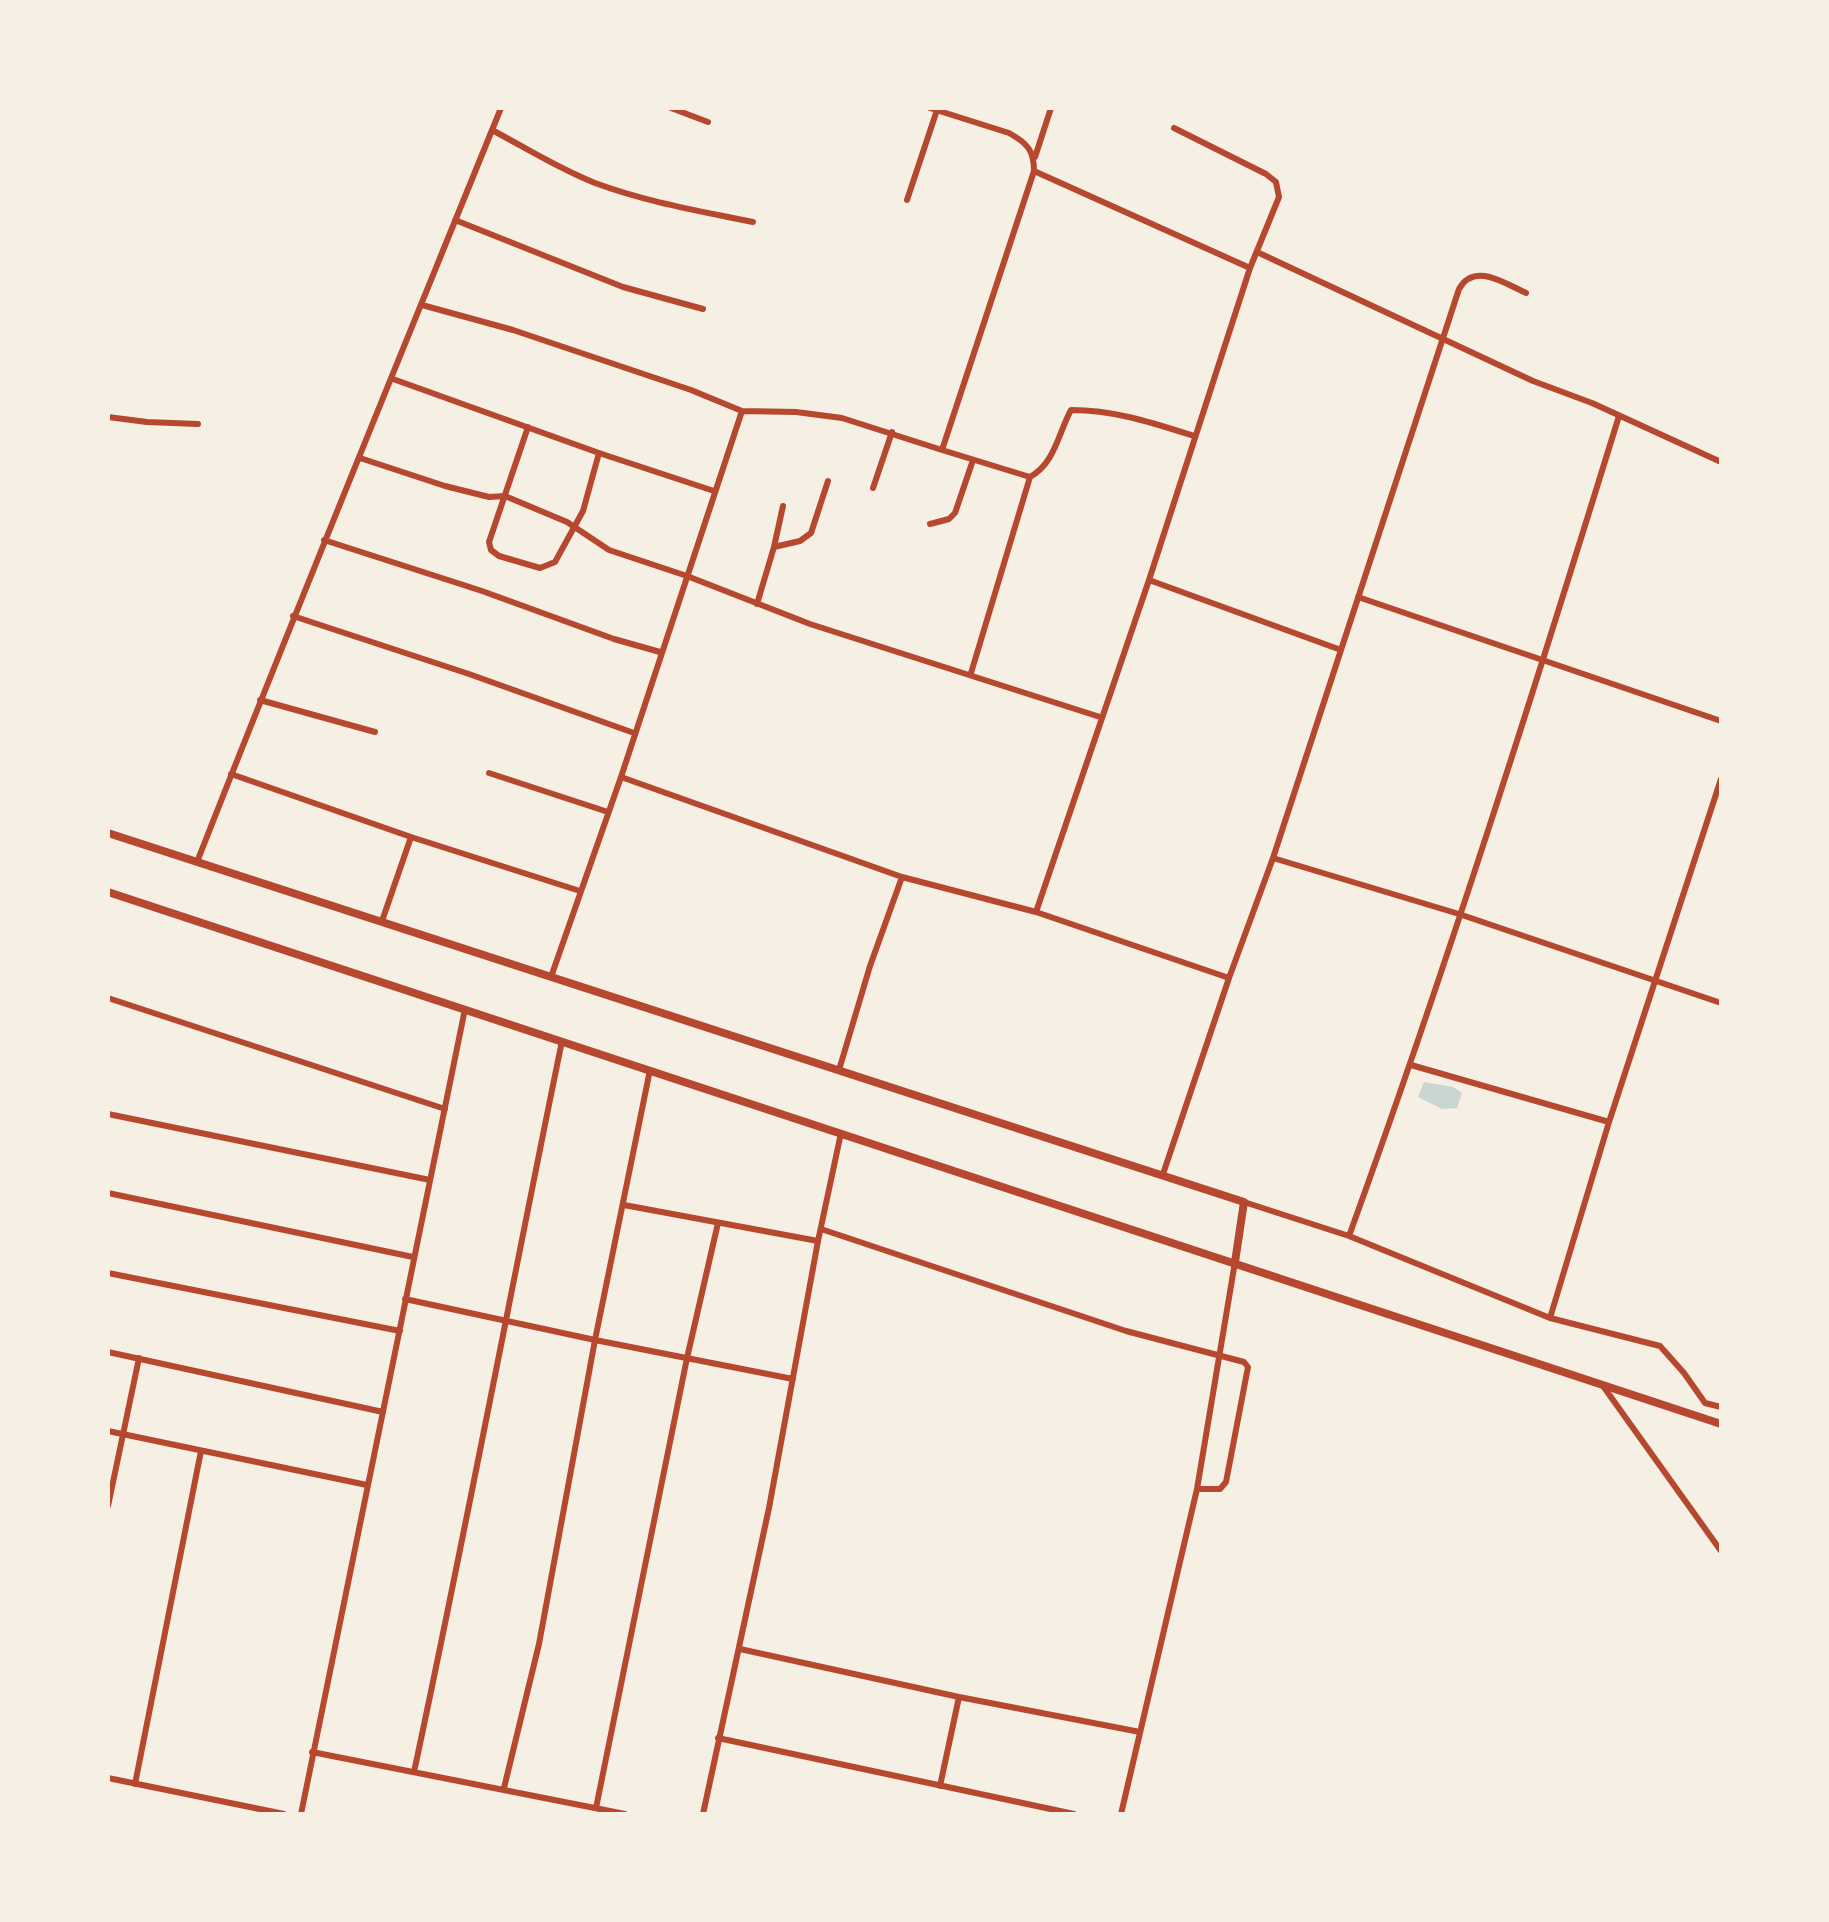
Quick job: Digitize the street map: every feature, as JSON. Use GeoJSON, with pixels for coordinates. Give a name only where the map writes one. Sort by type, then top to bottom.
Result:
{"type":"FeatureCollection","features":[{"type":"Feature","properties":{"kind":"main road"},"geometry":{"type":"LineString","coordinates":[[108,833],[1244,1202],[1235,1262]]}},
{"type":"Feature","properties":{"kind":"main road"},"geometry":{"type":"LineString","coordinates":[[108,892],[1721,1424]]}},
{"type":"Feature","properties":{"kind":"street"},"geometry":{"type":"LineString","coordinates":[[197,862],[293,616],[393,379],[501,108]]}},
{"type":"Feature","properties":{"kind":"street"},"geometry":{"type":"LineString","coordinates":[[671,108],[708,122]]}},
{"type":"Feature","properties":{"kind":"street"},"geometry":{"type":"LineString","coordinates":[[930,108],[1009,133],[1030,147],[1034,161],[1034,171],[942,450]]}},
{"type":"Feature","properties":{"kind":"street"},"geometry":{"type":"LineString","coordinates":[[1034,161],[1051,108]]}},
{"type":"Feature","properties":{"kind":"street"},"geometry":{"type":"LineString","coordinates":[[907,200],[937,110]]}},
{"type":"Feature","properties":{"kind":"street"},"geometry":{"type":"LineString","coordinates":[[1036,912],[1100,717],[1149,580],[1250,268],[1279,197],[1276,182],[1266,174],[1174,128]]}},
{"type":"Feature","properties":{"kind":"street"},"geometry":{"type":"LineString","coordinates":[[492,130],[594,183],[640,198],[753,222]]}},
{"type":"Feature","properties":{"kind":"street"},"geometry":{"type":"LineString","coordinates":[[1034,171],[1250,268]]}},
{"type":"Feature","properties":{"kind":"street"},"geometry":{"type":"LineString","coordinates":[[455,220],[624,287],[703,309]]}},
{"type":"Feature","properties":{"kind":"street"},"geometry":{"type":"LineString","coordinates":[[1257,252],[1533,381],[1564,391],[1721,462]]}},
{"type":"Feature","properties":{"kind":"street"},"geometry":{"type":"LineString","coordinates":[[1163,1174],[1229,978],[1273,858],[1459,289],[1467,279],[1486,276],[1526,293]]}},
{"type":"Feature","properties":{"kind":"street"},"geometry":{"type":"LineString","coordinates":[[422,305],[513,330],[691,390],[742,411],[796,412],[842,418],[1030,477]]}},
{"type":"Feature","properties":{"kind":"street"},"geometry":{"type":"LineString","coordinates":[[393,379],[599,453],[714,491]]}},
{"type":"Feature","properties":{"kind":"street"},"geometry":{"type":"LineString","coordinates":[[971,673],[1030,477],[1044,468],[1051,458],[1071,410],[1093,410],[1130,416],[1194,436]]}},
{"type":"Feature","properties":{"kind":"street"},"geometry":{"type":"LineString","coordinates":[[551,977],[621,777],[660,652],[742,411]]}},
{"type":"Feature","properties":{"kind":"street"},"geometry":{"type":"LineString","coordinates":[[1349,1236],[1411,1065],[1543,661],[1619,416]]}},
{"type":"Feature","properties":{"kind":"street"},"geometry":{"type":"LineString","coordinates":[[108,417],[147,422],[198,423]]}},
{"type":"Feature","properties":{"kind":"street"},"geometry":{"type":"LineString","coordinates":[[528,427],[489,542],[491,550],[498,556],[540,568],[555,562],[576,528],[599,453]]}},
{"type":"Feature","properties":{"kind":"street"},"geometry":{"type":"LineString","coordinates":[[873,488],[892,432]]}},
{"type":"Feature","properties":{"kind":"street"},"geometry":{"type":"LineString","coordinates":[[360,458],[445,486],[489,497],[505,496],[544,511],[576,528],[609,550],[687,576],[820,627],[971,673],[1100,717]]}},
{"type":"Feature","properties":{"kind":"street"},"geometry":{"type":"LineString","coordinates":[[930,524],[949,519],[955,513],[972,459]]}},
{"type":"Feature","properties":{"kind":"street"},"geometry":{"type":"LineString","coordinates":[[774,547],[800,541],[811,533],[828,481]]}},
{"type":"Feature","properties":{"kind":"street"},"geometry":{"type":"LineString","coordinates":[[757,604],[774,547],[783,506]]}},
{"type":"Feature","properties":{"kind":"street"},"geometry":{"type":"LineString","coordinates":[[324,540],[660,652]]}},
{"type":"Feature","properties":{"kind":"street"},"geometry":{"type":"LineString","coordinates":[[1149,580],[1341,650]]}},
{"type":"Feature","properties":{"kind":"street"},"geometry":{"type":"LineString","coordinates":[[1358,597],[1721,721]]}},
{"type":"Feature","properties":{"kind":"street"},"geometry":{"type":"LineString","coordinates":[[293,616],[469,674],[634,733]]}},
{"type":"Feature","properties":{"kind":"street"},"geometry":{"type":"LineString","coordinates":[[260,700],[375,732]]}},
{"type":"Feature","properties":{"kind":"street"},"geometry":{"type":"LineString","coordinates":[[489,773],[608,812]]}},
{"type":"Feature","properties":{"kind":"street"},"geometry":{"type":"LineString","coordinates":[[231,774],[411,837],[580,891]]}},
{"type":"Feature","properties":{"kind":"street"},"geometry":{"type":"LineString","coordinates":[[621,777],[902,877],[1036,912],[1229,978]]}},
{"type":"Feature","properties":{"kind":"street"},"geometry":{"type":"LineString","coordinates":[[1550,1318],[1609,1122],[1721,779]]}},
{"type":"Feature","properties":{"kind":"street"},"geometry":{"type":"LineString","coordinates":[[382,921],[411,837]]}},
{"type":"Feature","properties":{"kind":"street"},"geometry":{"type":"LineString","coordinates":[[1273,858],[1459,914],[1721,1003]]}},
{"type":"Feature","properties":{"kind":"street"},"geometry":{"type":"LineString","coordinates":[[839,1070],[873,956],[902,877]]}},
{"type":"Feature","properties":{"kind":"street"},"geometry":{"type":"LineString","coordinates":[[108,998],[444,1108]]}},
{"type":"Feature","properties":{"kind":"street"},"geometry":{"type":"LineString","coordinates":[[301,1814],[465,1009]]}},
{"type":"Feature","properties":{"kind":"street"},"geometry":{"type":"LineString","coordinates":[[414,1772],[468,1517],[505,1319],[562,1041]]}},
{"type":"Feature","properties":{"kind":"street"},"geometry":{"type":"LineString","coordinates":[[1411,1065],[1609,1122]]}},
{"type":"Feature","properties":{"kind":"street"},"geometry":{"type":"LineString","coordinates":[[504,1788],[539,1644],[595,1340],[650,1070]]}},
{"type":"Feature","properties":{"kind":"street"},"geometry":{"type":"LineString","coordinates":[[108,1114],[430,1180]]}},
{"type":"Feature","properties":{"kind":"street"},"geometry":{"type":"LineString","coordinates":[[704,1814],[718,1738],[740,1648],[820,1230],[841,1133]]}},
{"type":"Feature","properties":{"kind":"street"},"geometry":{"type":"LineString","coordinates":[[108,1193],[413,1257]]}},
{"type":"Feature","properties":{"kind":"street"},"geometry":{"type":"LineString","coordinates":[[1244,1202],[1349,1236],[1550,1318],[1660,1346],[1684,1373],[1705,1403],[1721,1407]]}},
{"type":"Feature","properties":{"kind":"street"},"geometry":{"type":"LineString","coordinates":[[624,1205],[818,1241]]}},
{"type":"Feature","properties":{"kind":"street"},"geometry":{"type":"LineString","coordinates":[[596,1808],[687,1358],[718,1223]]}},
{"type":"Feature","properties":{"kind":"street"},"geometry":{"type":"LineString","coordinates":[[820,1230],[1115,1328],[1244,1362],[1248,1367],[1226,1482],[1220,1489],[1197,1489]]}},
{"type":"Feature","properties":{"kind":"street"},"geometry":{"type":"LineString","coordinates":[[1121,1814],[1197,1489],[1235,1262]]}},
{"type":"Feature","properties":{"kind":"street"},"geometry":{"type":"LineString","coordinates":[[108,1273],[400,1331]]}},
{"type":"Feature","properties":{"kind":"street"},"geometry":{"type":"LineString","coordinates":[[405,1299],[793,1379]]}},
{"type":"Feature","properties":{"kind":"street"},"geometry":{"type":"LineString","coordinates":[[108,1352],[383,1412]]}},
{"type":"Feature","properties":{"kind":"street"},"geometry":{"type":"LineString","coordinates":[[108,1506],[139,1359]]}},
{"type":"Feature","properties":{"kind":"street"},"geometry":{"type":"LineString","coordinates":[[1602,1385],[1721,1551]]}},
{"type":"Feature","properties":{"kind":"street"},"geometry":{"type":"LineString","coordinates":[[108,1431],[367,1485]]}},
{"type":"Feature","properties":{"kind":"street"},"geometry":{"type":"LineString","coordinates":[[135,1784],[201,1450]]}},
{"type":"Feature","properties":{"kind":"street"},"geometry":{"type":"LineString","coordinates":[[740,1648],[959,1697],[1140,1732]]}},
{"type":"Feature","properties":{"kind":"street"},"geometry":{"type":"LineString","coordinates":[[940,1786],[959,1697]]}},
{"type":"Feature","properties":{"kind":"street"},"geometry":{"type":"LineString","coordinates":[[718,1738],[1074,1814]]}},
{"type":"Feature","properties":{"kind":"street"},"geometry":{"type":"LineString","coordinates":[[312,1752],[504,1788],[625,1814]]}},
{"type":"Feature","properties":{"kind":"street"},"geometry":{"type":"LineString","coordinates":[[108,1778],[284,1814]]}},
{"type":"Feature","properties":{"kind":"shaded area"},"geometry":{"type":"Polygon","coordinates":[[[1424,1082],[1453,1087],[1462,1093],[1457,1108],[1442,1109],[1418,1097],[1424,1082]]]}}]}
